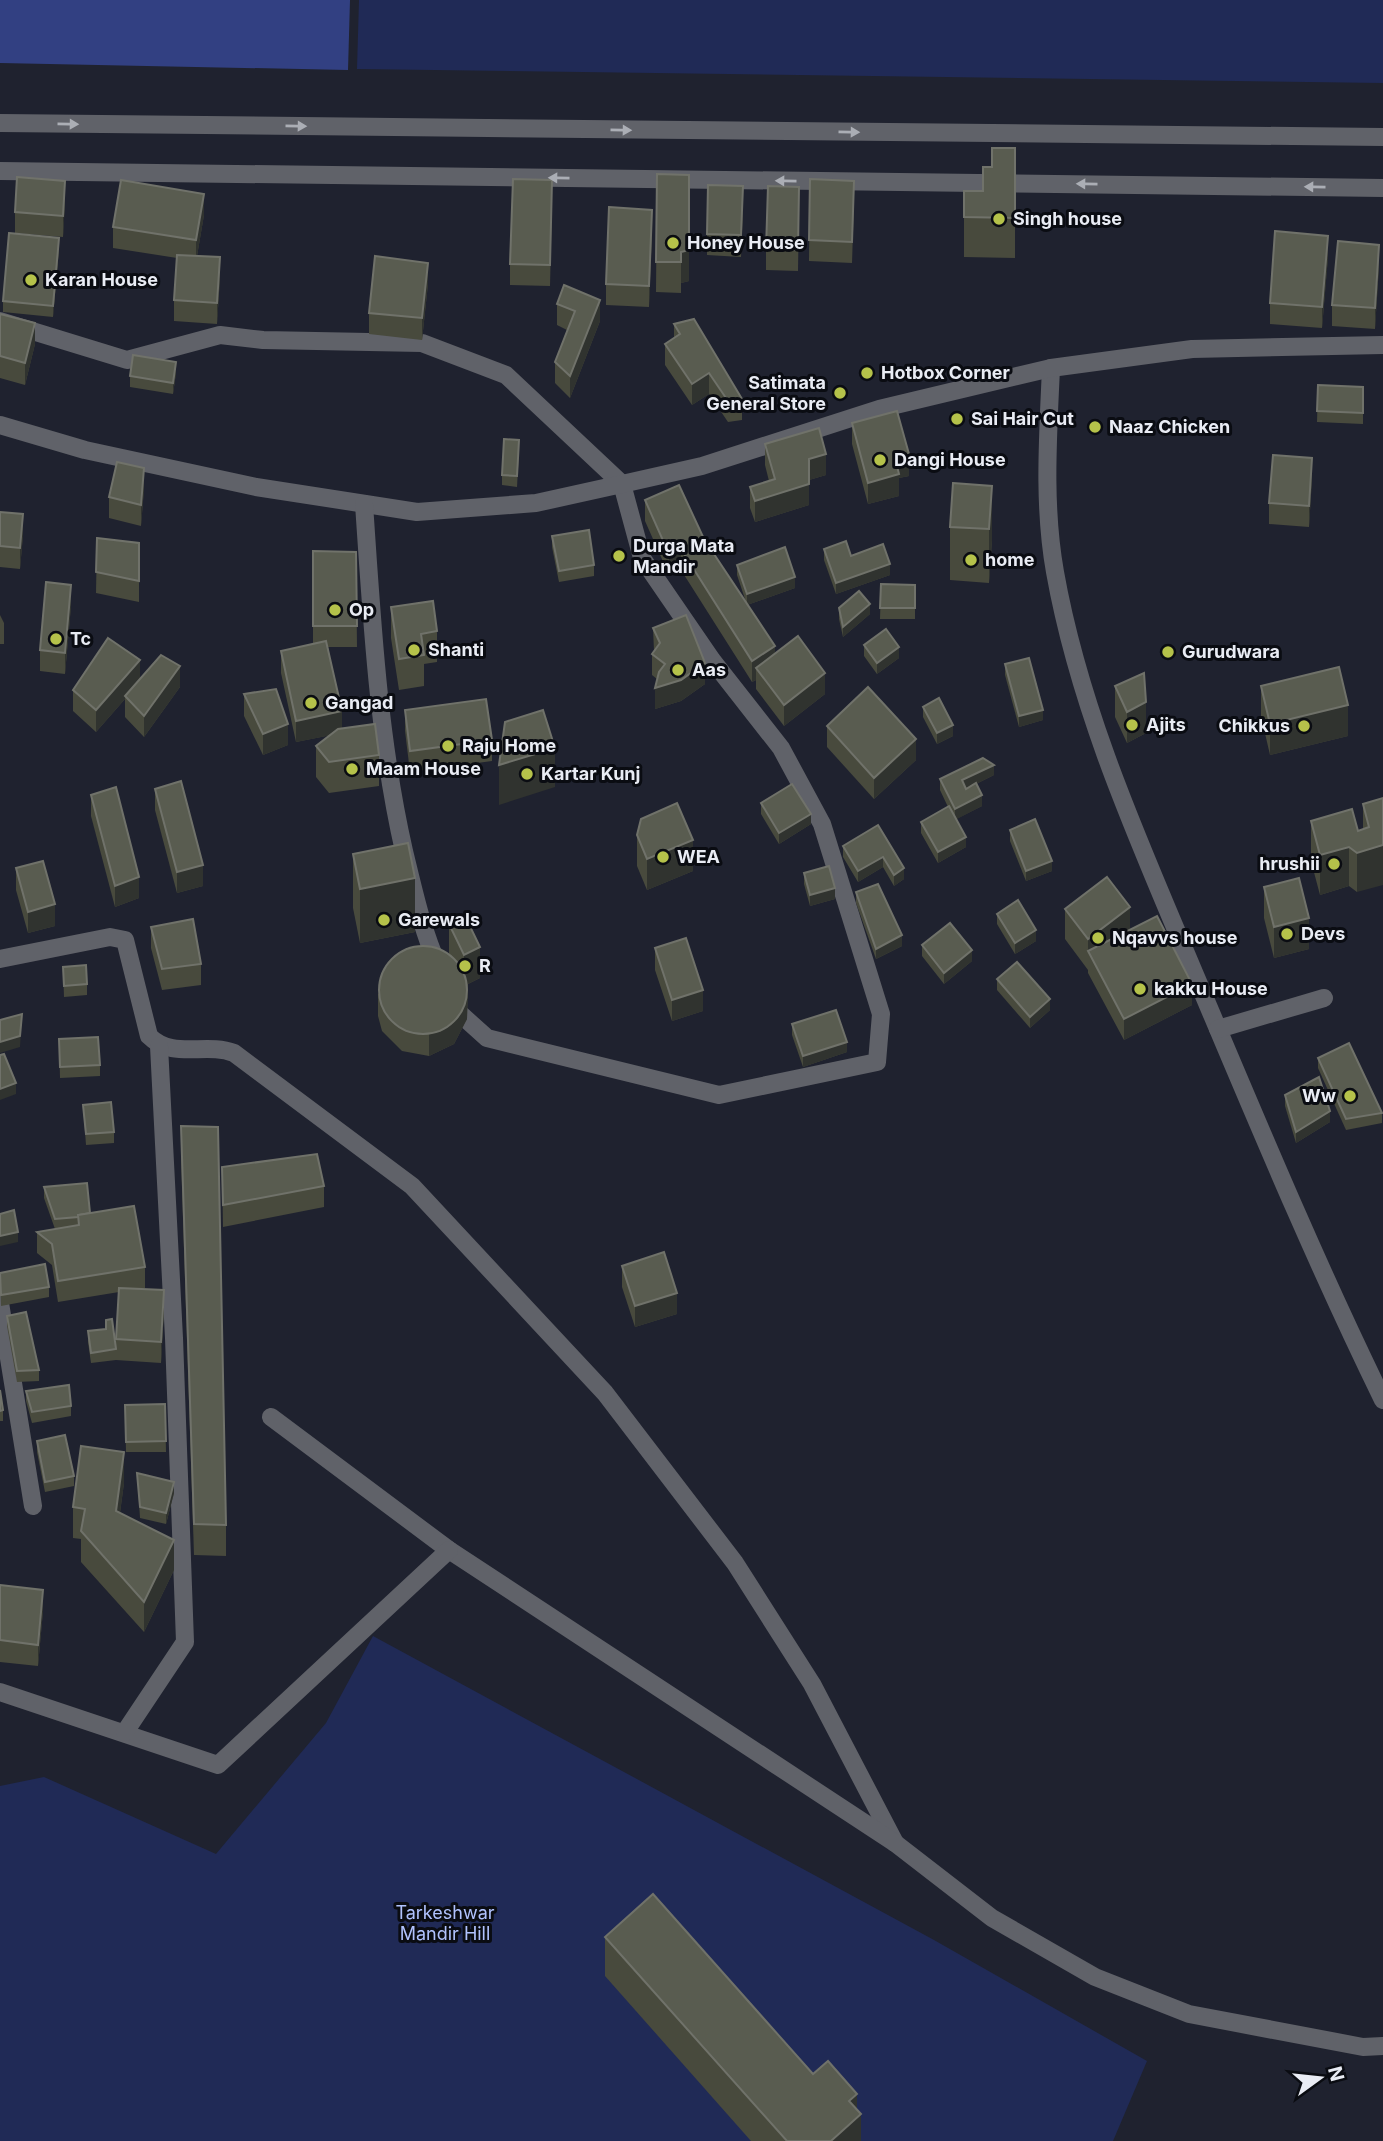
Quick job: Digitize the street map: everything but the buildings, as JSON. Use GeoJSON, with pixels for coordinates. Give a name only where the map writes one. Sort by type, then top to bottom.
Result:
{"type":"FeatureCollection","features":[{"type":"Feature","properties":{"kind":"street"},"geometry":{"type":"LineString","coordinates":[[0,123],[1383,137]]}},
{"type":"Feature","properties":{"kind":"street"},"geometry":{"type":"LineString","coordinates":[[0,171],[1383,188]]}},
{"type":"Feature","properties":{"kind":"street"},"geometry":{"type":"LineString","coordinates":[[0,321],[127,360],[220,335],[263,340],[422,343],[506,375],[622,484],[642,558],[712,660],[781,748],[822,824],[881,1014],[877,1062],[719,1095],[487,1038],[457,1011],[422,930],[392,795],[375,663],[364,504]]}},
{"type":"Feature","properties":{"kind":"street"},"geometry":{"type":"LineString","coordinates":[[0,425],[85,450],[256,487],[417,512],[536,503],[702,466],[880,409],[1051,369],[1192,349],[1383,345]]}},
{"type":"Feature","properties":{"kind":"street"},"geometry":{"type":"LineString","coordinates":[[1051,369],[1047,499],[1054,571],[1080,678],[1128,818],[1323,1278],[1383,1400]]}},
{"type":"Feature","properties":{"kind":"street"},"geometry":{"type":"LineString","coordinates":[[0,959],[110,937],[125,940],[149,1036],[159,1045],[175,1050],[219,1048],[234,1053],[412,1186],[596,1383],[735,1563],[812,1684],[895,1843]]}},
{"type":"Feature","properties":{"kind":"street"},"geometry":{"type":"LineString","coordinates":[[1218,1029],[1324,998]]}},
{"type":"Feature","properties":{"kind":"street"},"geometry":{"type":"LineString","coordinates":[[125,1732],[185,1642],[174,1338],[159,1045]]}},
{"type":"Feature","properties":{"kind":"street"},"geometry":{"type":"LineString","coordinates":[[0,1303],[33,1506]]}},
{"type":"Feature","properties":{"kind":"street"},"geometry":{"type":"LineString","coordinates":[[271,1417],[449,1550],[895,1843],[992,1918],[1095,1977],[1189,2014],[1363,2047],[1383,2046]]}},
{"type":"Feature","properties":{"kind":"street"},"geometry":{"type":"LineString","coordinates":[[0,1692],[218,1765],[449,1550]]}},
{"type":"Feature","properties":{"kind":"green space"},"geometry":{"type":"Polygon","coordinates":[[[359,0],[1383,0],[1383,83],[357,69],[359,0]]]}},
{"type":"Feature","properties":{"kind":"green space","name":"Tarkeshwar Mandir Hill"},"geometry":{"type":"Polygon","coordinates":[[[373,1636],[934,1940],[1147,2061],[1113,2141],[0,2141],[0,1786],[44,1777],[216,1854],[326,1723],[373,1636]]]}},
{"type":"Feature","properties":{"kind":"shaded area"},"geometry":{"type":"Polygon","coordinates":[[[0,0],[350,0],[348,70],[0,63],[0,0]]]}},
{"type":"Feature","properties":{"kind":"place","name":"Singh house"},"geometry":{"type":"Point","coordinates":[999,219]}},
{"type":"Feature","properties":{"kind":"place","name":"Honey House"},"geometry":{"type":"Point","coordinates":[673,243]}},
{"type":"Feature","properties":{"kind":"place","name":"Karan House"},"geometry":{"type":"Point","coordinates":[31,280]}},
{"type":"Feature","properties":{"kind":"place","name":"Hotbox Corner"},"geometry":{"type":"Point","coordinates":[867,373]}},
{"type":"Feature","properties":{"kind":"place","name":"Satimata General Store"},"geometry":{"type":"Point","coordinates":[840,393]}},
{"type":"Feature","properties":{"kind":"place","name":"Sai Hair Cut"},"geometry":{"type":"Point","coordinates":[957,419]}},
{"type":"Feature","properties":{"kind":"place","name":"Naaz Chicken"},"geometry":{"type":"Point","coordinates":[1095,427]}},
{"type":"Feature","properties":{"kind":"place","name":"Dangi House"},"geometry":{"type":"Point","coordinates":[880,460]}},
{"type":"Feature","properties":{"kind":"place","name":"Durga Mata Mandir"},"geometry":{"type":"Point","coordinates":[619,556]}},
{"type":"Feature","properties":{"kind":"place","name":"home"},"geometry":{"type":"Point","coordinates":[971,560]}},
{"type":"Feature","properties":{"kind":"place","name":"Op"},"geometry":{"type":"Point","coordinates":[335,610]}},
{"type":"Feature","properties":{"kind":"place","name":"Tc"},"geometry":{"type":"Point","coordinates":[56,639]}},
{"type":"Feature","properties":{"kind":"place","name":"Shanti"},"geometry":{"type":"Point","coordinates":[414,650]}},
{"type":"Feature","properties":{"kind":"place","name":"Gurudwara"},"geometry":{"type":"Point","coordinates":[1168,652]}},
{"type":"Feature","properties":{"kind":"place","name":"Aas"},"geometry":{"type":"Point","coordinates":[678,670]}},
{"type":"Feature","properties":{"kind":"place","name":"Gangad"},"geometry":{"type":"Point","coordinates":[311,703]}},
{"type":"Feature","properties":{"kind":"place","name":"Ajits"},"geometry":{"type":"Point","coordinates":[1132,725]}},
{"type":"Feature","properties":{"kind":"place","name":"Chikkus"},"geometry":{"type":"Point","coordinates":[1304,726]}},
{"type":"Feature","properties":{"kind":"place","name":"Raju Home"},"geometry":{"type":"Point","coordinates":[448,746]}},
{"type":"Feature","properties":{"kind":"place","name":"Maam House"},"geometry":{"type":"Point","coordinates":[352,769]}},
{"type":"Feature","properties":{"kind":"place","name":"Kartar Kunj"},"geometry":{"type":"Point","coordinates":[527,774]}},
{"type":"Feature","properties":{"kind":"place","name":"WEA"},"geometry":{"type":"Point","coordinates":[663,857]}},
{"type":"Feature","properties":{"kind":"place","name":"hrushii"},"geometry":{"type":"Point","coordinates":[1334,864]}},
{"type":"Feature","properties":{"kind":"place","name":"Garewals"},"geometry":{"type":"Point","coordinates":[384,920]}},
{"type":"Feature","properties":{"kind":"place","name":"Devs"},"geometry":{"type":"Point","coordinates":[1287,934]}},
{"type":"Feature","properties":{"kind":"place","name":"Nqavvs house"},"geometry":{"type":"Point","coordinates":[1098,938]}},
{"type":"Feature","properties":{"kind":"place","name":"R"},"geometry":{"type":"Point","coordinates":[465,966]}},
{"type":"Feature","properties":{"kind":"place","name":"kakku House"},"geometry":{"type":"Point","coordinates":[1140,989]}},
{"type":"Feature","properties":{"kind":"place","name":"Ww"},"geometry":{"type":"Point","coordinates":[1350,1096]}}]}
